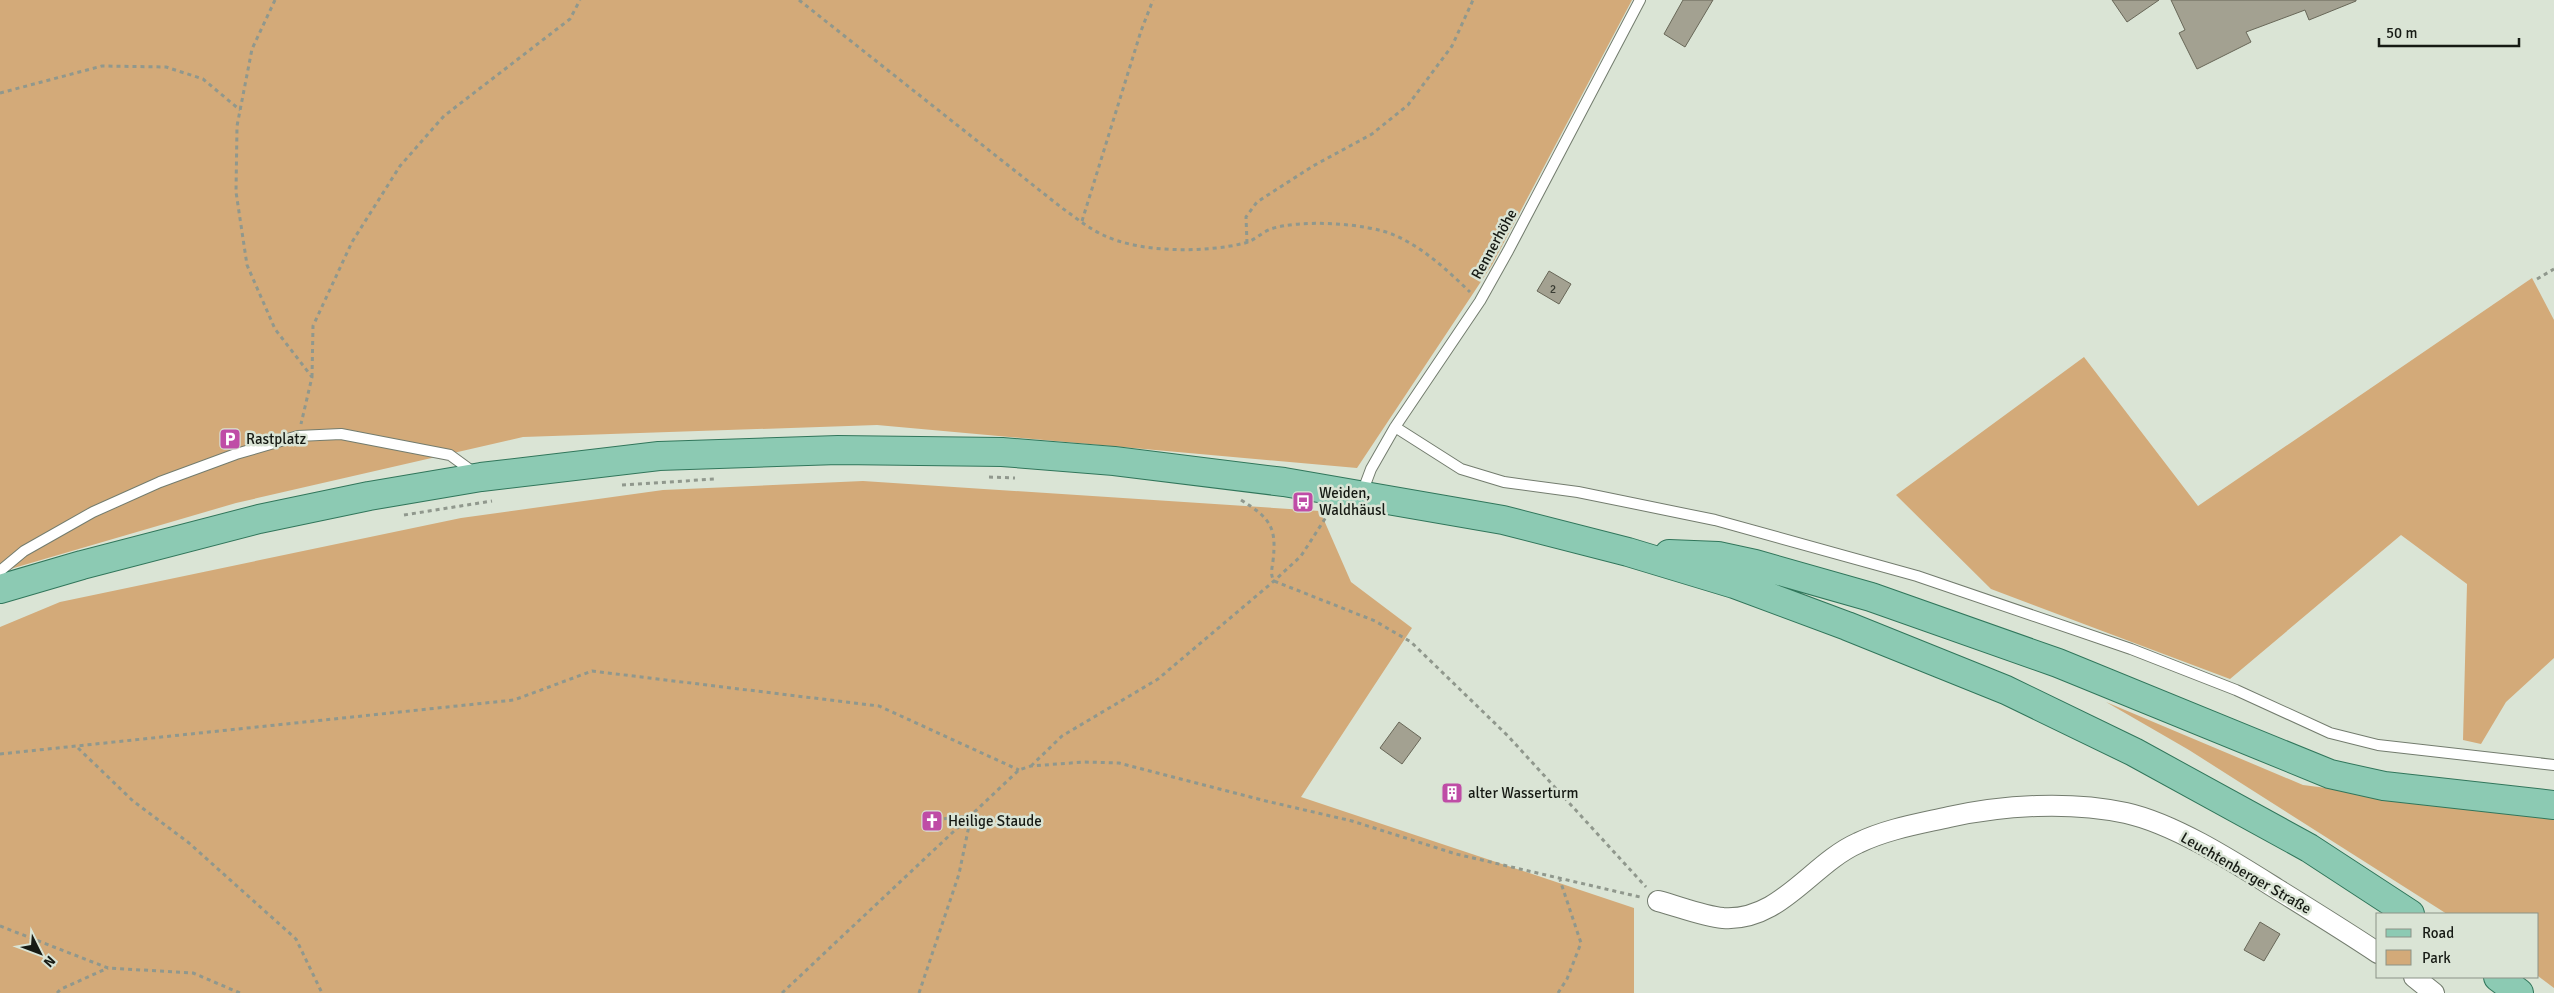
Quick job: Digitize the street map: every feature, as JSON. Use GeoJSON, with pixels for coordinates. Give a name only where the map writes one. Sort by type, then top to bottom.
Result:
{"type":"FeatureCollection","features":[{"type":"Feature","properties":{"kind":"main road"},"geometry":{"type":"LineString","coordinates":[[0,589],[82,565],[259,519],[369,496],[487,489],[659,456],[858,450],[1002,452],[1114,461],[1352,492],[1503,520],[1628,552],[1734,584],[2006,690],[2134,752],[2309,848],[2408,913]]}},
{"type":"Feature","properties":{"kind":"main road"},"geometry":{"type":"LineString","coordinates":[[1628,552],[1718,556],[1789,573],[1871,598],[2058,663],[2207,722],[2267,749],[2330,774],[2384,786],[2554,805]]}},
{"type":"Feature","properties":{"kind":"main road"},"geometry":{"type":"LineString","coordinates":[[2499,978],[2519,993]]}},
{"type":"Feature","properties":{"kind":"street","name":"Leuchtenberger Straße"},"geometry":{"type":"LineString","coordinates":[[1658,901],[1723,918],[1751,916],[1770,908],[1833,858],[1856,843],[1890,830],[1982,810],[2093,808],[2128,814],[2184,835],[2242,867],[2376,952]]}},
{"type":"Feature","properties":{"kind":"street"},"geometry":{"type":"LineString","coordinates":[[2415,978],[2434,993]]}},
{"type":"Feature","properties":{"kind":"lane","name":"Rennerhöhe"},"geometry":{"type":"LineString","coordinates":[[1352,492],[1370,469],[1395,427],[1480,301],[1640,0]]}},
{"type":"Feature","properties":{"kind":"lane"},"geometry":{"type":"LineString","coordinates":[[1395,427],[1461,469],[1504,482],[1578,492],[1716,520],[1917,576],[2131,648],[2236,690],[2330,733],[2378,746],[2554,765]]}},
{"type":"Feature","properties":{"kind":"lane"},"geometry":{"type":"LineString","coordinates":[[0,571],[24,551],[93,512],[160,482],[227,457],[298,436],[341,434],[450,455],[487,489]]}},
{"type":"Feature","properties":{"kind":"path"},"geometry":{"type":"LineString","coordinates":[[275,0],[252,49],[237,126],[236,192],[247,265],[275,329],[312,377]]}},
{"type":"Feature","properties":{"kind":"path"},"geometry":{"type":"LineString","coordinates":[[298,436],[312,377],[313,326],[352,242],[400,166],[444,116],[570,19],[580,0]]}},
{"type":"Feature","properties":{"kind":"path"},"geometry":{"type":"LineString","coordinates":[[799,0],[1102,235],[1127,244],[1179,249],[1223,248],[1247,243],[1272,229],[1305,224],[1359,225],[1394,235],[1439,263],[1480,301]]}},
{"type":"Feature","properties":{"kind":"path"},"geometry":{"type":"LineString","coordinates":[[1082,221],[1140,31],[1153,0]]}},
{"type":"Feature","properties":{"kind":"path"},"geometry":{"type":"LineString","coordinates":[[1247,243],[1246,217],[1257,202],[1313,166],[1372,134],[1408,105],[1452,46],[1473,0]]}},
{"type":"Feature","properties":{"kind":"path"},"geometry":{"type":"LineString","coordinates":[[0,93],[102,66],[166,67],[202,79],[240,110]]}},
{"type":"Feature","properties":{"kind":"path"},"geometry":{"type":"LineString","coordinates":[[2537,279],[2554,270]]}},
{"type":"Feature","properties":{"kind":"path"},"geometry":{"type":"LineString","coordinates":[[982,476],[1021,478]]}},
{"type":"Feature","properties":{"kind":"path"},"geometry":{"type":"LineString","coordinates":[[614,486],[722,478]]}},
{"type":"Feature","properties":{"kind":"path"},"geometry":{"type":"LineString","coordinates":[[395,517],[487,489]]}},
{"type":"Feature","properties":{"kind":"path"},"geometry":{"type":"LineString","coordinates":[[1031,766],[1062,736],[1158,679],[1274,580],[1302,556],[1322,526],[1352,492]]}},
{"type":"Feature","properties":{"kind":"path"},"geometry":{"type":"LineString","coordinates":[[1238,498],[1258,510],[1271,524],[1274,552],[1271,575],[1274,580],[1375,621],[1411,642],[1508,736],[1658,901]]}},
{"type":"Feature","properties":{"kind":"path"},"geometry":{"type":"LineString","coordinates":[[0,754],[514,700],[592,671],[879,706],[1019,770]]}},
{"type":"Feature","properties":{"kind":"path"},"geometry":{"type":"LineString","coordinates":[[78,747],[133,801],[189,843],[296,939],[322,993]]}},
{"type":"Feature","properties":{"kind":"path"},"geometry":{"type":"LineString","coordinates":[[782,993],[1019,770],[1031,766],[1084,762],[1119,763],[1266,802],[1352,821],[1456,854],[1560,880],[1658,901]]}},
{"type":"Feature","properties":{"kind":"path"},"geometry":{"type":"LineString","coordinates":[[941,819],[971,816]]}},
{"type":"Feature","properties":{"kind":"path"},"geometry":{"type":"LineString","coordinates":[[919,993],[959,874],[971,816]]}},
{"type":"Feature","properties":{"kind":"path"},"geometry":{"type":"LineString","coordinates":[[1558,993],[1567,979],[1581,943],[1560,880]]}},
{"type":"Feature","properties":{"kind":"path"},"geometry":{"type":"LineString","coordinates":[[0,926],[108,968],[193,972],[240,993]]}},
{"type":"Feature","properties":{"kind":"path"},"geometry":{"type":"LineString","coordinates":[[57,993],[61,989],[108,968]]}},
{"type":"Feature","properties":{"kind":"green space"},"geometry":{"type":"Polygon","coordinates":[[[0,0],[1632,0],[1492,265],[1357,468],[877,425],[523,437],[236,503],[0,572],[0,0]]]}},
{"type":"Feature","properties":{"kind":"green space"},"geometry":{"type":"Polygon","coordinates":[[[2532,278],[2554,320],[2554,658],[2506,702],[2481,744],[2463,740],[2467,584],[2401,535],[2230,679],[1991,589],[1896,495],[2084,357],[2198,506],[2532,278]]]}},
{"type":"Feature","properties":{"kind":"green space"},"geometry":{"type":"Polygon","coordinates":[[[863,481],[1320,511],[1351,582],[1412,628],[1301,797],[1634,908],[1634,993],[0,993],[0,627],[60,602],[461,518],[663,490],[863,481]]]}},
{"type":"Feature","properties":{"kind":"green space"},"geometry":{"type":"Polygon","coordinates":[[[2106,702],[2303,785],[2419,800],[2554,813],[2554,988],[2539,977],[2539,913],[2445,913],[2189,750],[2106,702]]]}},
{"type":"Feature","properties":{"kind":"building"},"geometry":{"type":"Polygon","coordinates":[[[1683,0],[1713,0],[1685,47],[1664,34],[1683,0]]]}},
{"type":"Feature","properties":{"kind":"building"},"geometry":{"type":"Polygon","coordinates":[[[2112,0],[2159,0],[2127,22],[2112,0]]]}},
{"type":"Feature","properties":{"kind":"building"},"geometry":{"type":"Polygon","coordinates":[[[2171,0],[2356,1],[2309,20],[2305,10],[2246,32],[2251,42],[2197,69],[2179,33],[2185,30],[2171,0]]]}},
{"type":"Feature","properties":{"kind":"building"},"geometry":{"type":"Polygon","coordinates":[[[1549,271],[1571,284],[1559,304],[1537,291],[1549,271]]]}},
{"type":"Feature","properties":{"kind":"building"},"geometry":{"type":"Polygon","coordinates":[[[1399,722],[1421,738],[1402,764],[1380,748],[1399,722]]]}},
{"type":"Feature","properties":{"kind":"building"},"geometry":{"type":"Polygon","coordinates":[[[2260,922],[2280,934],[2264,961],[2244,950],[2260,922]]]}},
{"type":"Feature","properties":{"kind":"place","name":"Rastplatz"},"geometry":{"type":"Point","coordinates":[230,439]}},
{"type":"Feature","properties":{"kind":"place","name":"Weiden, Waldhäusl"},"geometry":{"type":"Point","coordinates":[1303,502]}},
{"type":"Feature","properties":{"kind":"place","name":"alter Wasserturm"},"geometry":{"type":"Point","coordinates":[1452,793]}},
{"type":"Feature","properties":{"kind":"place","name":"Heilige Staude"},"geometry":{"type":"Point","coordinates":[932,821]}}]}
